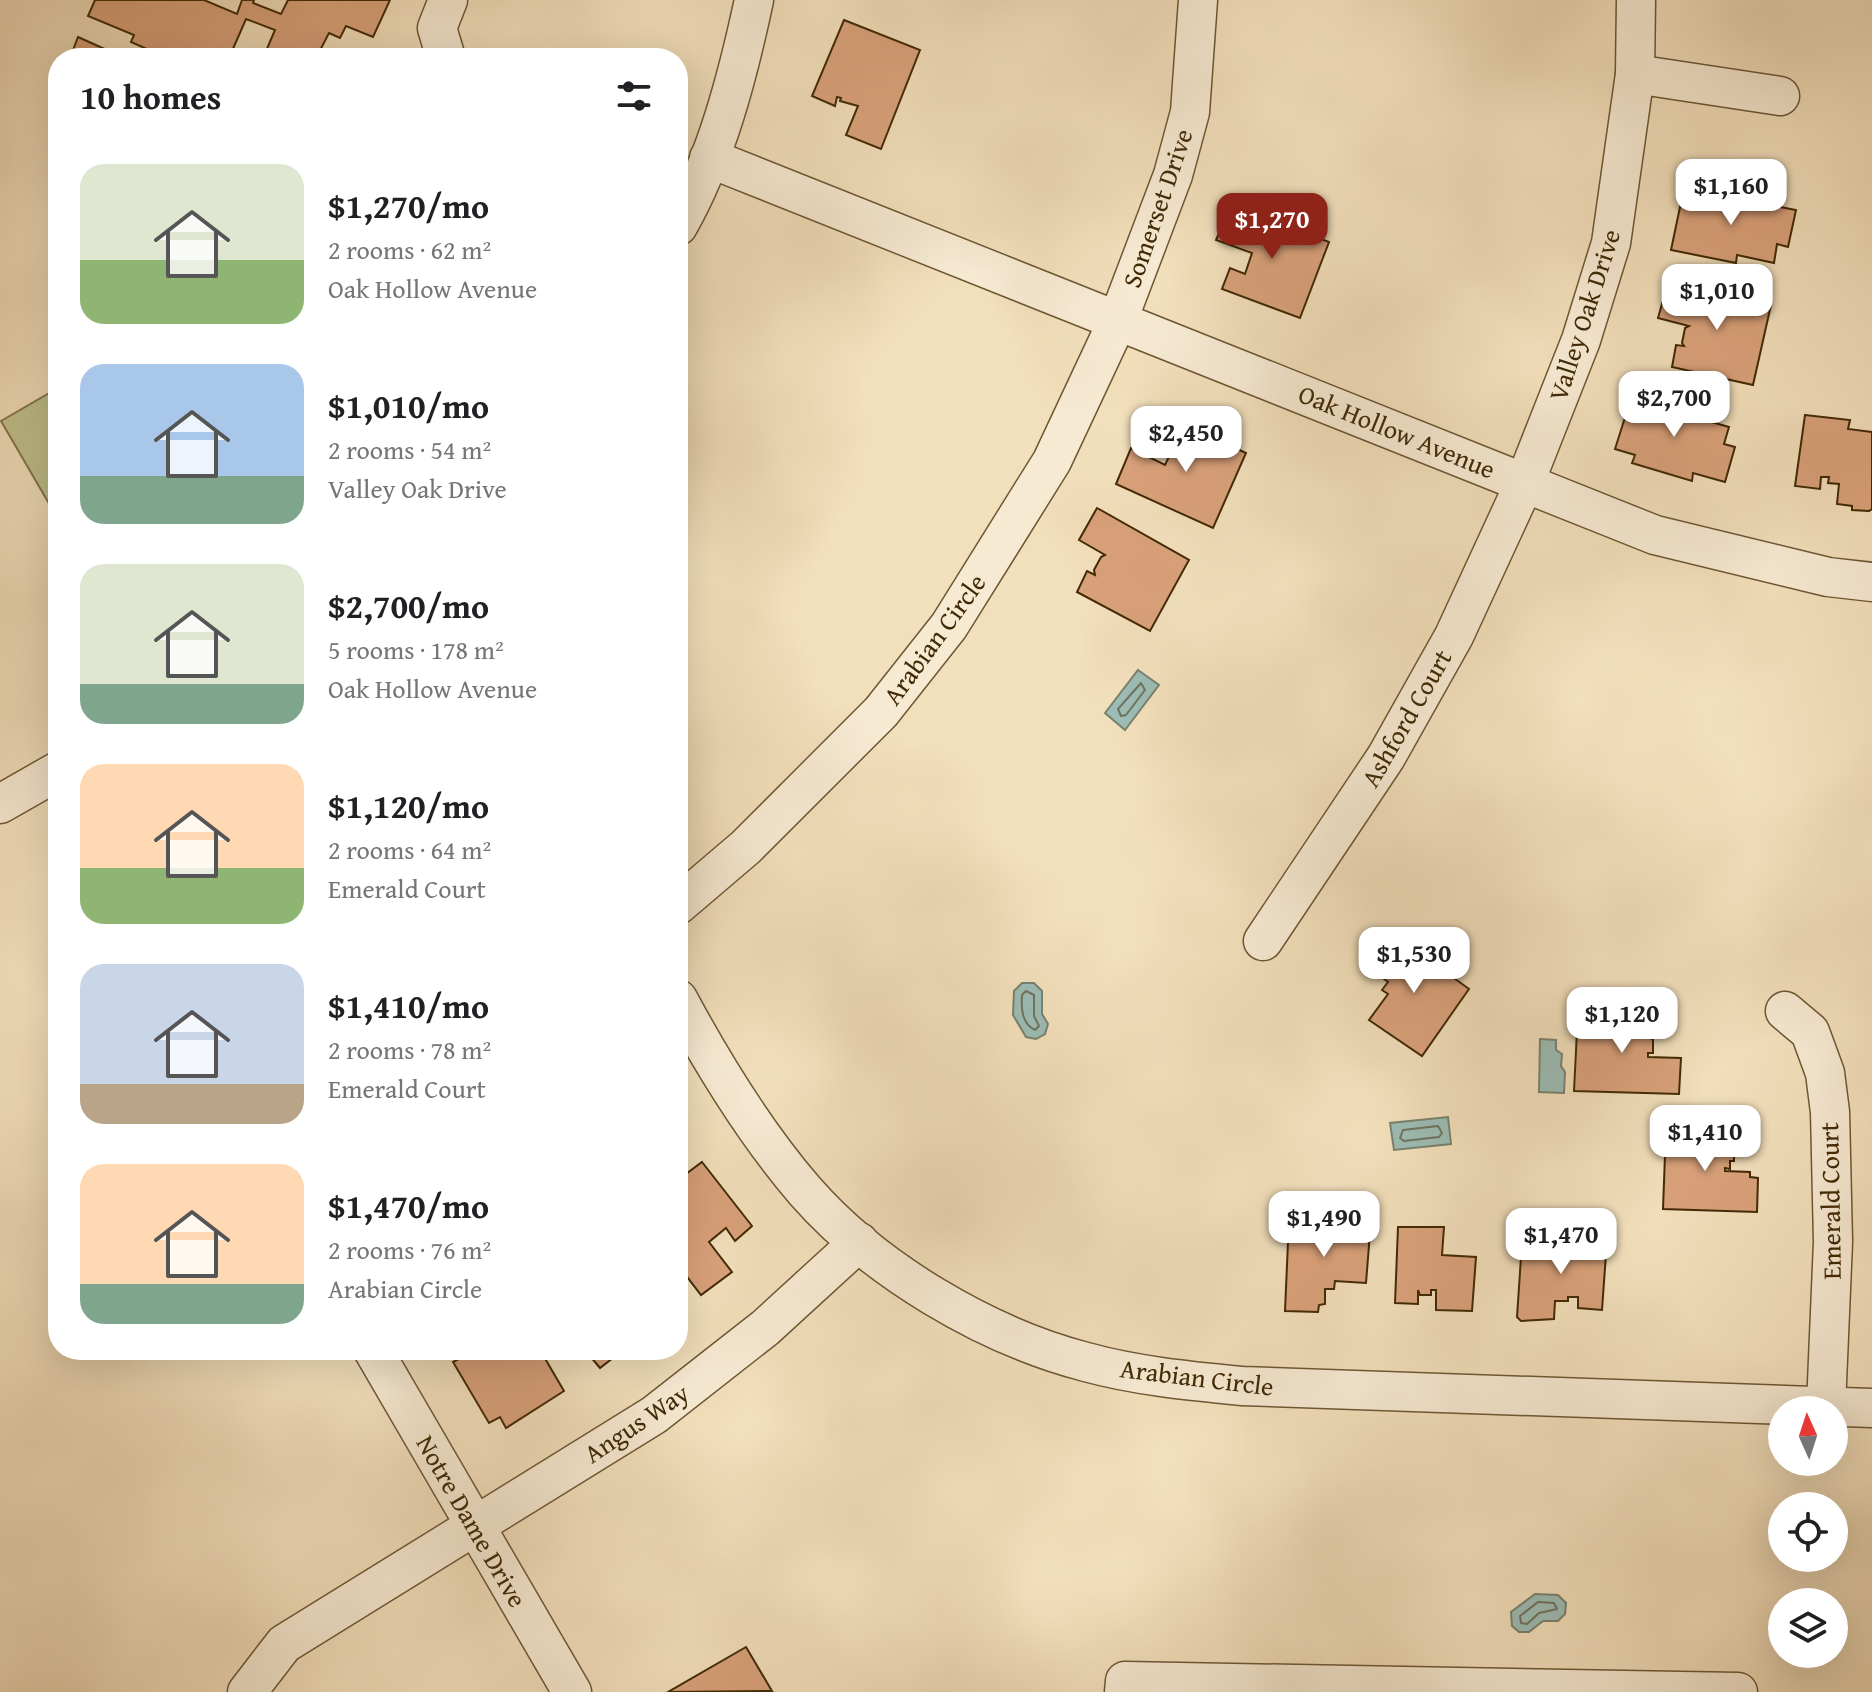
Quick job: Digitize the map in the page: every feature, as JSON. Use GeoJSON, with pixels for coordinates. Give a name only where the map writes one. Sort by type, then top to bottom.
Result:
{"type":"FeatureCollection","features":[{"type":"Feature","properties":{"kind":"street"},"geometry":{"type":"LineString","coordinates":[[443,48],[437,28],[448,0]]}},
{"type":"Feature","properties":{"kind":"street"},"geometry":{"type":"LineString","coordinates":[[688,197],[744,47],[754,0]]}},
{"type":"Feature","properties":{"kind":"street","name":"Somerset Drive"},"geometry":{"type":"LineString","coordinates":[[1118,320],[1173,175],[1190,112],[1198,0]]}},
{"type":"Feature","properties":{"kind":"street","name":"Valley Oak Drive"},"geometry":{"type":"LineString","coordinates":[[1525,482],[1581,340],[1611,243],[1635,74],[1636,0]]}},
{"type":"Feature","properties":{"kind":"street"},"geometry":{"type":"LineString","coordinates":[[1635,74],[1780,96]]}},
{"type":"Feature","properties":{"kind":"street","name":"Oak Hollow Avenue"},"geometry":{"type":"LineString","coordinates":[[695,176],[1118,320],[1655,535],[1828,577],[1872,582]]}},
{"type":"Feature","properties":{"kind":"street","name":"Arabian Circle"},"geometry":{"type":"LineString","coordinates":[[688,896],[746,847],[881,712],[949,626],[1052,461],[1118,320]]}},
{"type":"Feature","properties":{"kind":"street","name":"Ashford Court"},"geometry":{"type":"LineString","coordinates":[[1263,941],[1401,730],[1454,636],[1525,482]]}},
{"type":"Feature","properties":{"kind":"street"},"geometry":{"type":"LineString","coordinates":[[0,804],[48,786]]}},
{"type":"Feature","properties":{"kind":"street","name":"Emerald Court"},"geometry":{"type":"LineString","coordinates":[[1785,1011],[1810,1032],[1825,1073],[1830,1112],[1833,1242],[1826,1396]]}},
{"type":"Feature","properties":{"kind":"street","name":"Arabian Circle"},"geometry":{"type":"LineString","coordinates":[[688,1017],[757,1130],[806,1192],[859,1242],[908,1279],[964,1314],[1085,1362],[1166,1378],[1242,1386],[1768,1404]]}},
{"type":"Feature","properties":{"kind":"street","name":"Angus Way"},"geometry":{"type":"LineString","coordinates":[[247,1692],[284,1644],[654,1415],[765,1328],[859,1242]]}},
{"type":"Feature","properties":{"kind":"street","name":"Notre Dame Drive"},"geometry":{"type":"LineString","coordinates":[[379,1360],[572,1692]]}},
{"type":"Feature","properties":{"kind":"street","name":"Arabian Circle"},"geometry":{"type":"LineString","coordinates":[[1848,1407],[1872,1408]]}},
{"type":"Feature","properties":{"kind":"street"},"geometry":{"type":"LineString","coordinates":[[1124,1692],[1125,1681],[1738,1692]]}},
{"type":"Feature","properties":{"kind":"green space"},"geometry":{"type":"Polygon","coordinates":[[[48,394],[48,502],[1,421],[48,394]]]}},
{"type":"Feature","properties":{"kind":"water"},"geometry":{"type":"Polygon","coordinates":[[[1138,670],[1159,685],[1125,730],[1105,713],[1138,670]]]}},
{"type":"Feature","properties":{"kind":"water"},"geometry":{"type":"Polygon","coordinates":[[[1022,983],[1034,983],[1042,991],[1042,1014],[1048,1024],[1045,1034],[1036,1039],[1026,1037],[1013,1015],[1014,991],[1022,983]]]}},
{"type":"Feature","properties":{"kind":"water"},"geometry":{"type":"Polygon","coordinates":[[[1540,1039],[1556,1040],[1556,1050],[1562,1054],[1561,1066],[1565,1072],[1564,1093],[1539,1092],[1540,1039]]]}},
{"type":"Feature","properties":{"kind":"water"},"geometry":{"type":"Polygon","coordinates":[[[1448,1117],[1451,1144],[1394,1150],[1390,1123],[1448,1117]]]}},
{"type":"Feature","properties":{"kind":"water"},"geometry":{"type":"Polygon","coordinates":[[[1535,1594],[1558,1595],[1566,1603],[1565,1614],[1558,1621],[1543,1621],[1529,1632],[1519,1632],[1512,1626],[1511,1612],[1535,1594]]]}},
{"type":"Feature","properties":{"kind":"building"},"geometry":{"type":"Polygon","coordinates":[[[95,0],[204,0],[237,14],[242,0],[254,0],[253,3],[281,14],[288,0],[390,0],[373,37],[346,26],[340,38],[329,33],[321,48],[267,48],[275,30],[246,19],[233,48],[144,48],[131,42],[134,35],[88,16],[95,0]]]}},
{"type":"Feature","properties":{"kind":"building"},"geometry":{"type":"Polygon","coordinates":[[[844,20],[920,50],[881,149],[846,135],[858,106],[840,101],[841,98],[837,97],[835,106],[812,96],[844,20]]]}},
{"type":"Feature","properties":{"kind":"building"},"geometry":{"type":"Polygon","coordinates":[[[78,37],[103,48],[74,48],[78,37]]]}},
{"type":"Feature","properties":{"kind":"building"},"geometry":{"type":"Polygon","coordinates":[[[1684,188],[1740,200],[1742,192],[1766,196],[1764,204],[1796,210],[1788,247],[1777,244],[1774,263],[1737,255],[1736,263],[1671,250],[1684,188]]]}},
{"type":"Feature","properties":{"kind":"building"},"geometry":{"type":"Polygon","coordinates":[[[1232,204],[1329,242],[1300,318],[1222,289],[1230,268],[1245,274],[1252,253],[1216,240],[1232,204]]]}},
{"type":"Feature","properties":{"kind":"building"},"geometry":{"type":"Polygon","coordinates":[[[1668,283],[1771,305],[1753,385],[1672,367],[1676,345],[1684,346],[1685,328],[1689,326],[1658,318],[1668,283]]]}},
{"type":"Feature","properties":{"kind":"building"},"geometry":{"type":"Polygon","coordinates":[[[1634,389],[1697,408],[1694,417],[1729,427],[1724,444],[1735,447],[1725,482],[1693,473],[1692,481],[1632,463],[1635,455],[1615,449],[1634,389]]]}},
{"type":"Feature","properties":{"kind":"building"},"geometry":{"type":"Polygon","coordinates":[[[1805,415],[1850,420],[1848,429],[1872,432],[1872,509],[1852,510],[1852,506],[1837,504],[1839,484],[1828,483],[1829,477],[1821,477],[1820,489],[1795,486],[1805,415]]]}},
{"type":"Feature","properties":{"kind":"building"},"geometry":{"type":"Polygon","coordinates":[[[1171,418],[1246,453],[1213,528],[1116,484],[1131,448],[1165,465],[1174,446],[1160,440],[1171,418]]]}},
{"type":"Feature","properties":{"kind":"building"},"geometry":{"type":"Polygon","coordinates":[[[1097,508],[1189,560],[1150,631],[1077,592],[1087,571],[1095,575],[1094,570],[1105,555],[1079,540],[1097,508]]]}},
{"type":"Feature","properties":{"kind":"building"},"geometry":{"type":"Polygon","coordinates":[[[1393,934],[1469,989],[1422,1056],[1369,1020],[1388,994],[1382,990],[1388,982],[1368,966],[1393,934]]]}},
{"type":"Feature","properties":{"kind":"building"},"geometry":{"type":"Polygon","coordinates":[[[1578,1010],[1658,1013],[1660,1035],[1649,1035],[1653,1039],[1653,1053],[1648,1053],[1648,1057],[1681,1058],[1679,1094],[1574,1091],[1578,1010]]]}},
{"type":"Feature","properties":{"kind":"building"},"geometry":{"type":"Polygon","coordinates":[[[1666,1128],[1726,1128],[1726,1140],[1734,1140],[1734,1161],[1730,1161],[1730,1169],[1725,1168],[1725,1171],[1750,1172],[1750,1177],[1758,1178],[1757,1212],[1663,1209],[1666,1128]]]}},
{"type":"Feature","properties":{"kind":"building"},"geometry":{"type":"Polygon","coordinates":[[[702,1162],[752,1226],[735,1241],[726,1228],[709,1242],[732,1272],[701,1295],[688,1278],[688,1172],[702,1162]]]}},
{"type":"Feature","properties":{"kind":"building"},"geometry":{"type":"Polygon","coordinates":[[[1289,1219],[1371,1220],[1366,1283],[1335,1281],[1334,1289],[1325,1289],[1325,1304],[1319,1305],[1318,1312],[1285,1311],[1289,1219]]]}},
{"type":"Feature","properties":{"kind":"building"},"geometry":{"type":"Polygon","coordinates":[[[1398,1227],[1444,1227],[1442,1255],[1476,1257],[1472,1311],[1436,1310],[1436,1290],[1431,1290],[1431,1295],[1420,1295],[1418,1290],[1418,1304],[1395,1303],[1398,1227]]]}},
{"type":"Feature","properties":{"kind":"building"},"geometry":{"type":"Polygon","coordinates":[[[1561,1238],[1607,1240],[1602,1310],[1578,1308],[1578,1297],[1568,1297],[1568,1301],[1555,1301],[1554,1319],[1521,1321],[1517,1317],[1522,1242],[1560,1244],[1561,1238]]]}},
{"type":"Feature","properties":{"kind":"building"},"geometry":{"type":"Polygon","coordinates":[[[546,1360],[564,1391],[506,1428],[500,1417],[489,1423],[453,1362],[546,1360]]]}},
{"type":"Feature","properties":{"kind":"building"},"geometry":{"type":"Polygon","coordinates":[[[593,1360],[610,1360],[600,1368],[593,1360]]]}},
{"type":"Feature","properties":{"kind":"building"},"geometry":{"type":"Polygon","coordinates":[[[746,1647],[772,1691],[668,1692],[746,1647]]]}}]}
